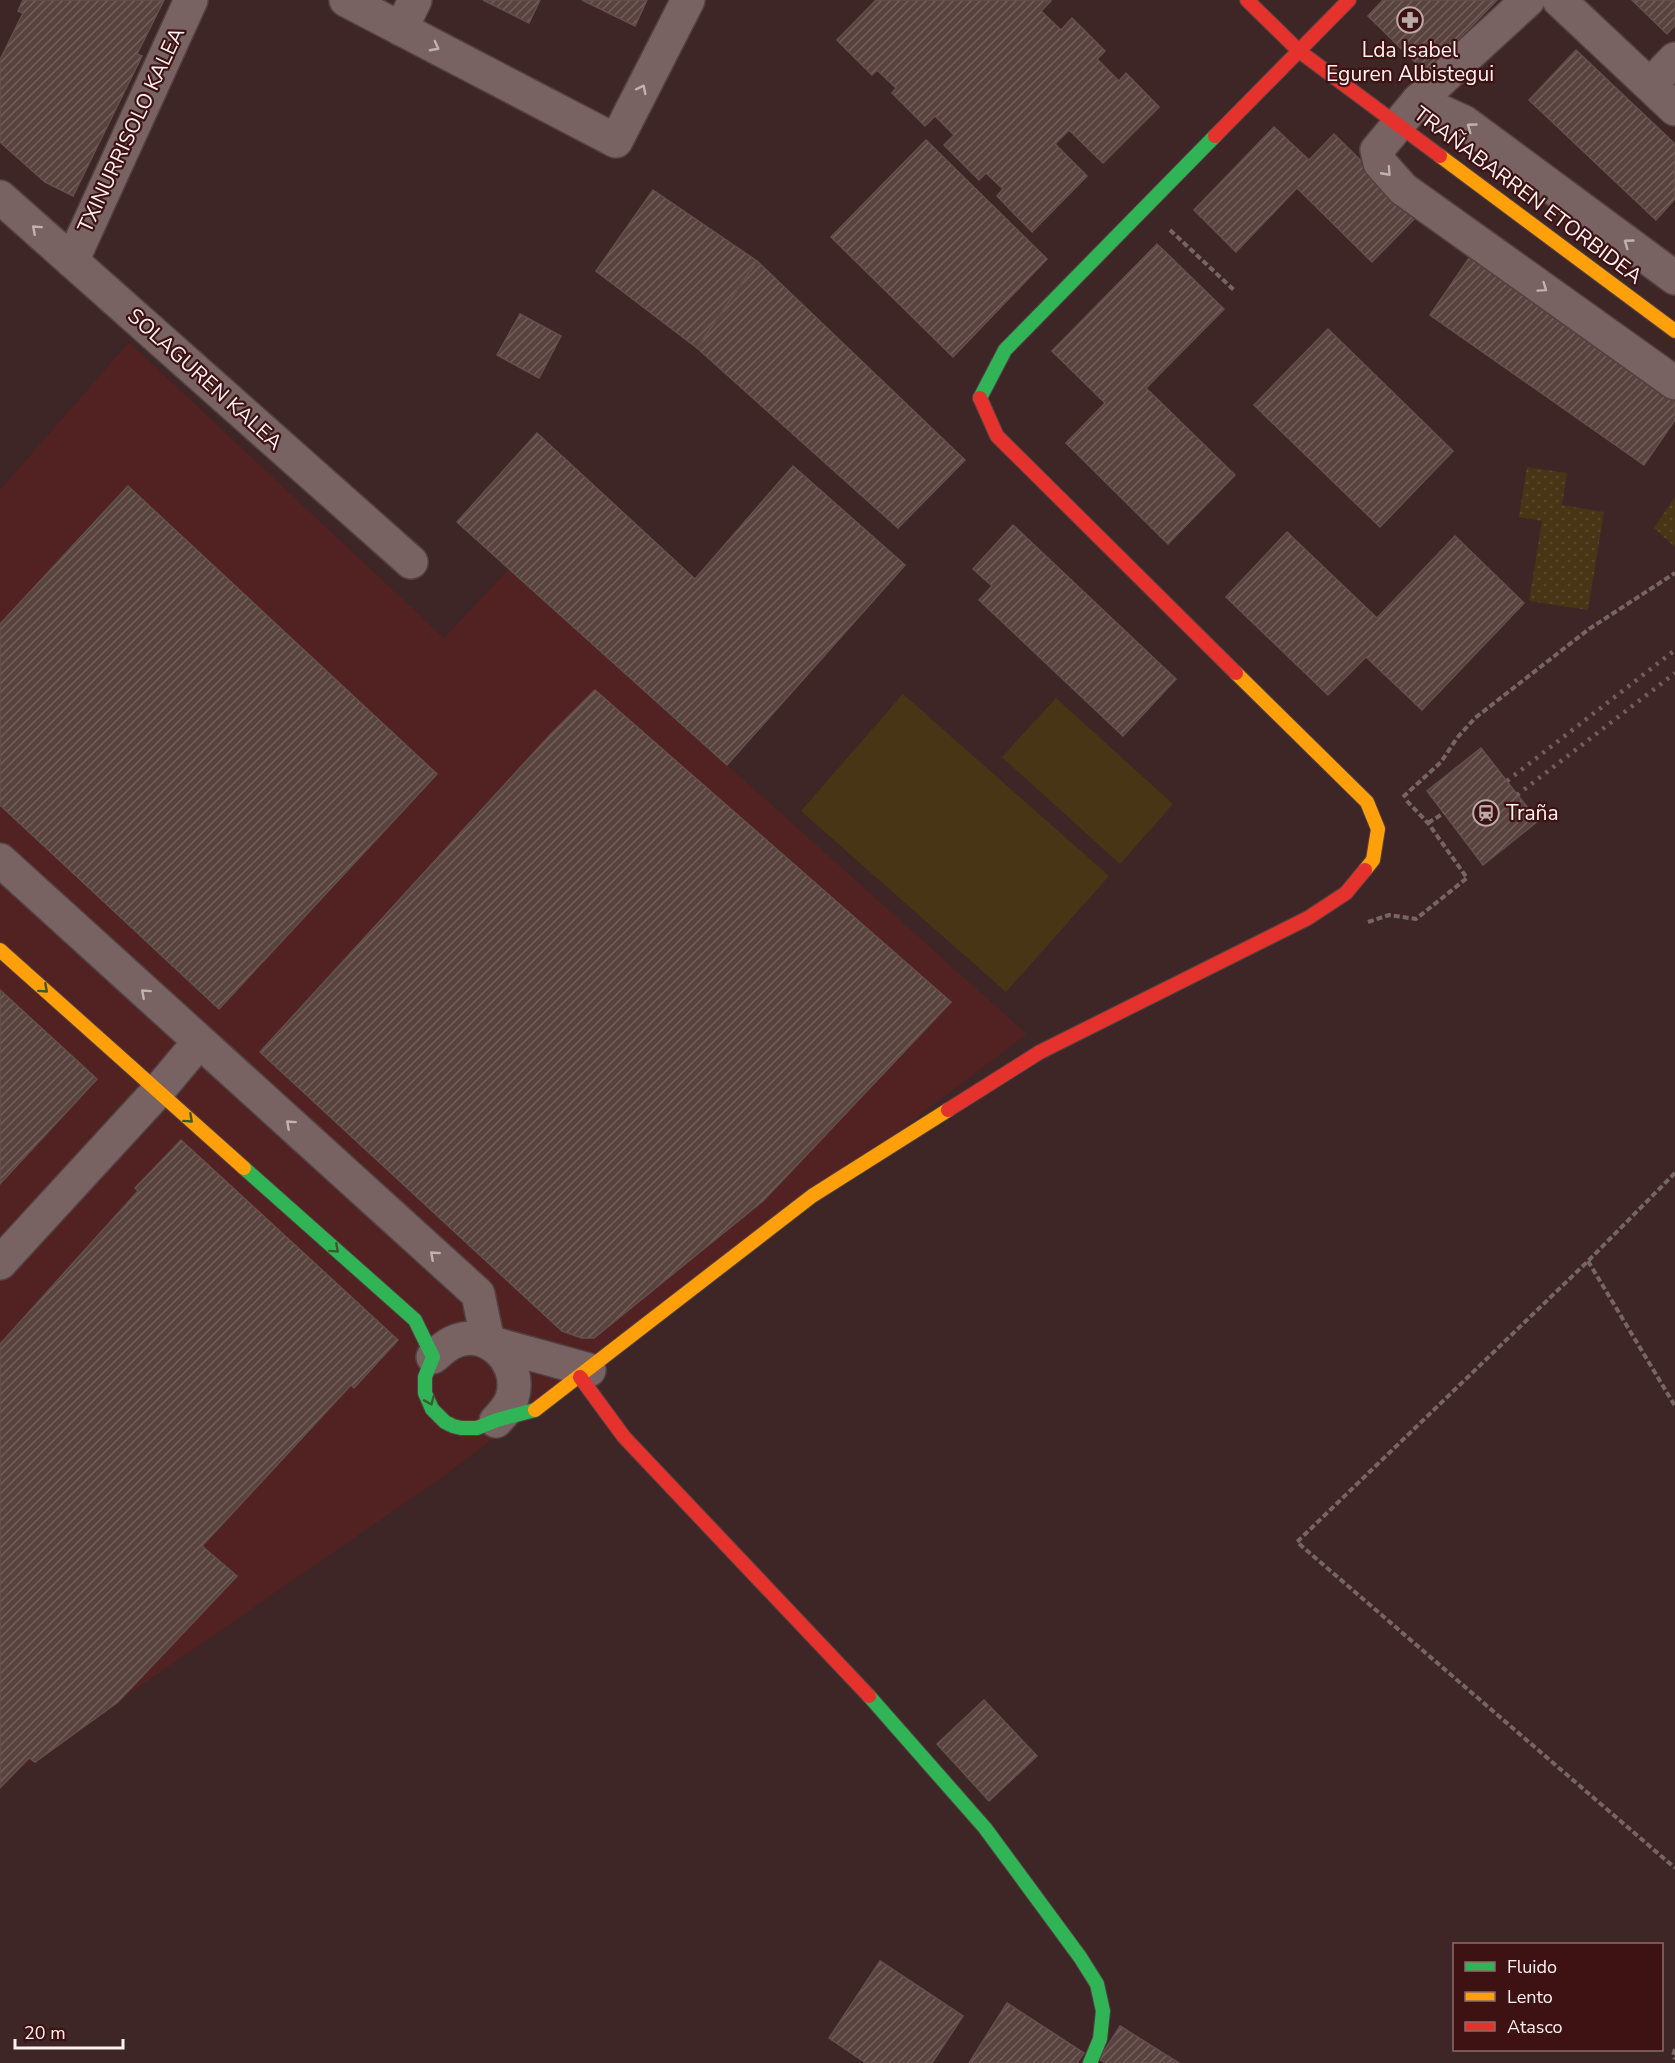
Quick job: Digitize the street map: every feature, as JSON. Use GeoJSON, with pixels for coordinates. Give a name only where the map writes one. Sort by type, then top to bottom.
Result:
{"type":"FeatureCollection","features":[{"type":"Feature","properties":{"kind":"street","name":"TXINURRISOLO KALEA"},"geometry":{"type":"LineString","coordinates":[[72,261],[191,0]]}},
{"type":"Feature","properties":{"kind":"street"},"geometry":{"type":"LineString","coordinates":[[346,0],[408,14],[615,141],[688,0]]}},
{"type":"Feature","properties":{"kind":"street","name":"TRAÑABARREN ETORBIDEA"},"geometry":{"type":"LineString","coordinates":[[1247,0],[1299,51],[1408,113],[1675,331]]}},
{"type":"Feature","properties":{"kind":"street"},"geometry":{"type":"LineString","coordinates":[[1090,2063],[1100,2038],[1103,2011],[1097,1984],[1080,1957],[1006,1860],[985,1828],[921,1754],[828,1651],[624,1437],[585,1373],[488,1342],[473,1339],[458,1340],[444,1347],[433,1357],[424,1384],[433,1410],[455,1427],[469,1429],[483,1427],[538,1409],[585,1373],[812,1196],[1040,1052],[1308,918],[1346,893],[1373,860],[1378,829],[1367,802],[996,436],[980,399],[1005,350],[1349,0]]}},
{"type":"Feature","properties":{"kind":"street"},"geometry":{"type":"LineString","coordinates":[[1528,0],[1408,113],[1377,150],[1380,164],[1403,189],[1675,383]]}},
{"type":"Feature","properties":{"kind":"street"},"geometry":{"type":"LineString","coordinates":[[1559,0],[1675,109]]}},
{"type":"Feature","properties":{"kind":"street"},"geometry":{"type":"LineString","coordinates":[[1650,85],[1675,59]]}},
{"type":"Feature","properties":{"kind":"street"},"geometry":{"type":"LineString","coordinates":[[1408,113],[1464,122],[1675,278]]}},
{"type":"Feature","properties":{"kind":"street","name":"SOLAGUREN KALEA"},"geometry":{"type":"LineString","coordinates":[[0,197],[411,562]]}},
{"type":"Feature","properties":{"kind":"street"},"geometry":{"type":"LineString","coordinates":[[0,860],[478,1294],[488,1342],[508,1360],[515,1386],[512,1400],[496,1421]]}},
{"type":"Feature","properties":{"kind":"street"},"geometry":{"type":"LineString","coordinates":[[0,950],[415,1320],[433,1357]]}},
{"type":"Feature","properties":{"kind":"street"},"geometry":{"type":"LineString","coordinates":[[0,1263],[158,1091],[199,1042]]}},
{"type":"Feature","properties":{"kind":"path"},"geometry":{"type":"LineString","coordinates":[[1146,207],[1235,291]]}},
{"type":"Feature","properties":{"kind":"path"},"geometry":{"type":"LineString","coordinates":[[1403,797],[1441,762],[1457,738],[1475,718],[1589,629],[1675,573]]}},
{"type":"Feature","properties":{"kind":"path"},"geometry":{"type":"LineString","coordinates":[[1428,823],[1444,813]]}},
{"type":"Feature","properties":{"kind":"path"},"geometry":{"type":"LineString","coordinates":[[1675,1173],[1588,1261],[1297,1542],[1675,1868]]}},
{"type":"Feature","properties":{"kind":"path"},"geometry":{"type":"LineString","coordinates":[[1588,1261],[1675,1406]]}},
{"type":"Feature","properties":{"kind":"path"},"geometry":{"type":"LineString","coordinates":[[1675,2049],[1673,2056],[1675,2059]]}},
{"type":"Feature","properties":{"kind":"shaded area"},"geometry":{"type":"Polygon","coordinates":[[[129,342],[444,638],[509,569],[1027,1034],[444,1476],[0,1783],[0,490],[129,342]]]}},
{"type":"Feature","properties":{"kind":"shaded area"},"geometry":{"type":"Polygon","coordinates":[[[1527,467],[1567,473],[1562,505],[1604,512],[1588,610],[1529,601],[1542,521],[1519,517],[1527,467]]]}},
{"type":"Feature","properties":{"kind":"shaded area"},"geometry":{"type":"Polygon","coordinates":[[[1675,497],[1675,547],[1654,528],[1675,497]]]}},
{"type":"Feature","properties":{"kind":"shaded area"},"geometry":{"type":"Polygon","coordinates":[[[903,694],[1109,876],[1006,992],[801,811],[903,694]]]}},
{"type":"Feature","properties":{"kind":"shaded area"},"geometry":{"type":"Polygon","coordinates":[[[1056,698],[1173,804],[1120,864],[1002,757],[1056,698]]]}},
{"type":"Feature","properties":{"kind":"building"},"geometry":{"type":"Polygon","coordinates":[[[23,0],[164,0],[137,54],[142,56],[73,196],[45,182],[0,142],[0,60],[23,13],[18,11],[23,0]]]}},
{"type":"Feature","properties":{"kind":"building"},"geometry":{"type":"Polygon","coordinates":[[[483,0],[540,0],[529,23],[483,0]]]}},
{"type":"Feature","properties":{"kind":"building"},"geometry":{"type":"Polygon","coordinates":[[[582,0],[647,0],[635,26],[582,0]]]}},
{"type":"Feature","properties":{"kind":"building"},"geometry":{"type":"Polygon","coordinates":[[[876,0],[1049,0],[1051,1],[1041,11],[1061,30],[1072,18],[1105,51],[1097,59],[1119,81],[1126,73],[1159,107],[1103,163],[1069,130],[1055,144],[1087,176],[1032,232],[997,196],[1003,189],[986,173],[979,180],[944,145],[954,135],[935,116],[925,126],[892,93],[896,88],[877,70],[872,75],[837,40],[876,0]]]}},
{"type":"Feature","properties":{"kind":"building"},"geometry":{"type":"Polygon","coordinates":[[[1383,0],[1497,0],[1426,73],[1368,16],[1383,0]]]}},
{"type":"Feature","properties":{"kind":"building"},"geometry":{"type":"Polygon","coordinates":[[[1632,0],[1675,0],[1675,25],[1667,34],[1632,0]]]}},
{"type":"Feature","properties":{"kind":"building"},"geometry":{"type":"Polygon","coordinates":[[[1576,50],[1675,144],[1675,199],[1656,220],[1529,100],[1576,50]]]}},
{"type":"Feature","properties":{"kind":"building"},"geometry":{"type":"Polygon","coordinates":[[[1274,127],[1309,160],[1334,134],[1417,216],[1372,262],[1297,188],[1236,252],[1194,210],[1274,127]]]}},
{"type":"Feature","properties":{"kind":"building"},"geometry":{"type":"Polygon","coordinates":[[[926,140],[1047,259],[953,357],[831,237],[926,140]]]}},
{"type":"Feature","properties":{"kind":"building"},"geometry":{"type":"Polygon","coordinates":[[[653,190],[757,261],[697,348],[596,271],[653,190]]]}},
{"type":"Feature","properties":{"kind":"building"},"geometry":{"type":"Polygon","coordinates":[[[1157,244],[1224,309],[1146,388],[1235,475],[1168,544],[1066,443],[1105,403],[1052,351],[1157,244]]]}},
{"type":"Feature","properties":{"kind":"building"},"geometry":{"type":"Polygon","coordinates":[[[1476,248],[1675,387],[1675,420],[1644,465],[1430,315],[1476,248]]]}},
{"type":"Feature","properties":{"kind":"building"},"geometry":{"type":"Polygon","coordinates":[[[757,261],[965,460],[898,528],[697,348],[757,261]]]}},
{"type":"Feature","properties":{"kind":"building"},"geometry":{"type":"Polygon","coordinates":[[[520,314],[561,336],[539,378],[497,355],[520,314]]]}},
{"type":"Feature","properties":{"kind":"building"},"geometry":{"type":"Polygon","coordinates":[[[1328,329],[1453,451],[1380,527],[1254,405],[1328,329]]]}},
{"type":"Feature","properties":{"kind":"building"},"geometry":{"type":"Polygon","coordinates":[[[537,433],[695,579],[793,466],[905,565],[727,765],[457,522],[537,433]]]}},
{"type":"Feature","properties":{"kind":"building"},"geometry":{"type":"Polygon","coordinates":[[[128,486],[437,774],[219,1009],[0,805],[0,624],[128,486]]]}},
{"type":"Feature","properties":{"kind":"building"},"geometry":{"type":"Polygon","coordinates":[[[1013,525],[1176,679],[1123,736],[979,600],[992,586],[973,569],[1013,525]]]}},
{"type":"Feature","properties":{"kind":"building"},"geometry":{"type":"Polygon","coordinates":[[[1287,532],[1377,618],[1455,536],[1524,603],[1422,710],[1366,657],[1328,695],[1226,597],[1287,532]]]}},
{"type":"Feature","properties":{"kind":"building"},"geometry":{"type":"Polygon","coordinates":[[[595,690],[951,1002],[764,1200],[594,1338],[582,1338],[562,1331],[260,1052],[549,736],[595,690]]]}},
{"type":"Feature","properties":{"kind":"building"},"geometry":{"type":"Polygon","coordinates":[[[1481,748],[1538,821],[1483,865],[1427,791],[1481,748]]]}},
{"type":"Feature","properties":{"kind":"building"},"geometry":{"type":"Polygon","coordinates":[[[0,990],[97,1079],[0,1184],[0,990]]]}},
{"type":"Feature","properties":{"kind":"building"},"geometry":{"type":"Polygon","coordinates":[[[181,1140],[398,1340],[354,1388],[351,1385],[202,1546],[237,1576],[118,1702],[35,1762],[29,1758],[0,1788],[0,1344],[138,1191],[135,1188],[181,1140]]]}},
{"type":"Feature","properties":{"kind":"building"},"geometry":{"type":"Polygon","coordinates":[[[984,1700],[1037,1756],[989,1801],[937,1744],[984,1700]]]}},
{"type":"Feature","properties":{"kind":"building"},"geometry":{"type":"Polygon","coordinates":[[[880,1961],[963,2016],[932,2063],[866,2063],[829,2038],[880,1961]]]}},
{"type":"Feature","properties":{"kind":"building"},"geometry":{"type":"Polygon","coordinates":[[[1007,2003],[1084,2053],[1077,2063],[969,2063],[1007,2003]]]}},
{"type":"Feature","properties":{"kind":"building"},"geometry":{"type":"Polygon","coordinates":[[[1120,2026],[1179,2063],[1106,2063],[1099,2059],[1120,2026]]]}},
{"type":"Feature","properties":{"kind":"railway"},"geometry":{"type":"LineString","coordinates":[[1507,781],[1675,650]]}},
{"type":"Feature","properties":{"kind":"railway"},"geometry":{"type":"LineString","coordinates":[[1517,795],[1675,673]]}},
{"type":"Feature","properties":{"kind":"traffic: fast"},"geometry":{"type":"LineString","coordinates":[[980,398],[1005,350],[1215,136]]}},
{"type":"Feature","properties":{"kind":"traffic: fast"},"geometry":{"type":"LineString","coordinates":[[244,1168],[415,1320],[433,1357],[425,1377],[425,1393],[432,1409],[445,1422],[461,1428],[477,1428],[535,1410]]}},
{"type":"Feature","properties":{"kind":"traffic: fast"},"geometry":{"type":"LineString","coordinates":[[869,1696],[985,1828],[1080,1957],[1097,1984],[1103,2011],[1100,2039],[1090,2063]]}},
{"type":"Feature","properties":{"kind":"traffic: slow"},"geometry":{"type":"LineString","coordinates":[[1440,156],[1675,331]]}},
{"type":"Feature","properties":{"kind":"traffic: slow"},"geometry":{"type":"LineString","coordinates":[[1236,673],[1367,802],[1378,829],[1373,860],[1365,870]]}},
{"type":"Feature","properties":{"kind":"traffic: slow"},"geometry":{"type":"LineString","coordinates":[[0,950],[244,1168]]}},
{"type":"Feature","properties":{"kind":"traffic: slow"},"geometry":{"type":"LineString","coordinates":[[535,1410],[812,1196],[948,1110]]}},
{"type":"Feature","properties":{"kind":"traffic: jam"},"geometry":{"type":"LineString","coordinates":[[1247,0],[1299,51],[1440,156]]}},
{"type":"Feature","properties":{"kind":"traffic: jam"},"geometry":{"type":"LineString","coordinates":[[1215,136],[1349,0]]}},
{"type":"Feature","properties":{"kind":"traffic: jam"},"geometry":{"type":"LineString","coordinates":[[980,398],[997,436],[1236,673]]}},
{"type":"Feature","properties":{"kind":"traffic: jam"},"geometry":{"type":"LineString","coordinates":[[948,1110],[1040,1052],[1308,918],[1346,893],[1365,870]]}},
{"type":"Feature","properties":{"kind":"traffic: jam"},"geometry":{"type":"LineString","coordinates":[[580,1377],[624,1437],[869,1696]]}},
{"type":"Feature","properties":{"kind":"place","name":"Lda Isabel Eguren Albistegui"},"geometry":{"type":"Point","coordinates":[1410,20]}},
{"type":"Feature","properties":{"kind":"place","name":"Traña"},"geometry":{"type":"Point","coordinates":[1486,813]}}]}
